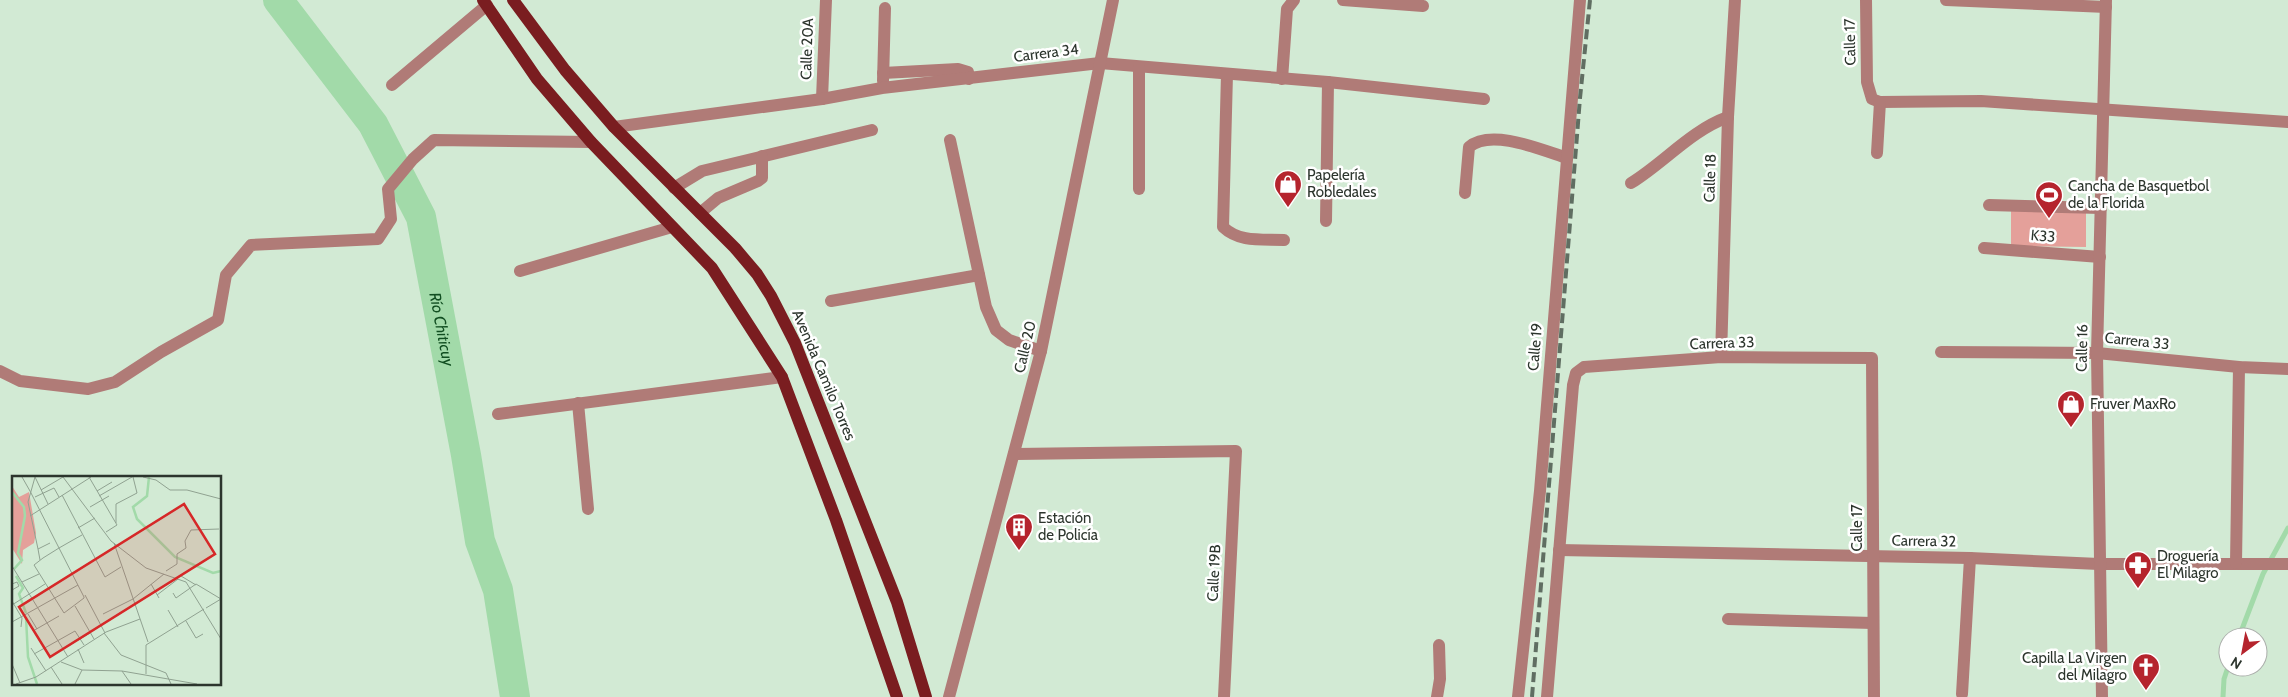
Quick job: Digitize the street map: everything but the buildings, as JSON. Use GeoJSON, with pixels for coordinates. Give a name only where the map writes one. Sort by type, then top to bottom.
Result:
{"type":"FeatureCollection","features":[{"type":"Feature","properties":{"kind":"main road","name":"Avenida Camilo Torres"},"geometry":{"type":"LineString","coordinates":[[513,0],[566,70],[614,126],[736,248],[757,274],[795,343],[897,602],[926,697]]}},
{"type":"Feature","properties":{"kind":"main road"},"geometry":{"type":"LineString","coordinates":[[485,3],[537,79],[591,142],[712,268],[782,377],[836,520],[897,697]]}},
{"type":"Feature","properties":{"kind":"street","name":"Calle 20A"},"geometry":{"type":"LineString","coordinates":[[822,100],[826,0]]}},
{"type":"Feature","properties":{"kind":"street","name":"Calle 20"},"geometry":{"type":"LineString","coordinates":[[950,697],[1041,351],[1113,0]]}},
{"type":"Feature","properties":{"kind":"street"},"geometry":{"type":"LineString","coordinates":[[1282,79],[1287,9],[1294,0]]}},
{"type":"Feature","properties":{"kind":"street"},"geometry":{"type":"LineString","coordinates":[[1343,0],[1423,6]]}},
{"type":"Feature","properties":{"kind":"street","name":"Calle 19"},"geometry":{"type":"LineString","coordinates":[[1518,697],[1540,491],[1580,0]]}},
{"type":"Feature","properties":{"kind":"street","name":"Calle 18"},"geometry":{"type":"LineString","coordinates":[[1721,357],[1728,117],[1735,0]]}},
{"type":"Feature","properties":{"kind":"street","name":"Calle 17"},"geometry":{"type":"LineString","coordinates":[[1866,0],[1867,82],[1872,99],[1880,102]]}},
{"type":"Feature","properties":{"kind":"street"},"geometry":{"type":"LineString","coordinates":[[1946,0],[2106,3]]}},
{"type":"Feature","properties":{"kind":"street"},"geometry":{"type":"LineString","coordinates":[[392,85],[485,3]]}},
{"type":"Feature","properties":{"kind":"street","name":"Calle 16"},"geometry":{"type":"LineString","coordinates":[[2102,697],[2097,353],[2105,110],[2106,3]]}},
{"type":"Feature","properties":{"kind":"street"},"geometry":{"type":"LineString","coordinates":[[882,88],[885,8]]}},
{"type":"Feature","properties":{"kind":"street","name":"Carrera 34"},"geometry":{"type":"LineString","coordinates":[[614,126],[822,100],[882,88],[1100,64],[1328,82],[1484,99]]}},
{"type":"Feature","properties":{"kind":"street"},"geometry":{"type":"LineString","coordinates":[[1139,189],[1140,67]]}},
{"type":"Feature","properties":{"kind":"street"},"geometry":{"type":"LineString","coordinates":[[883,72],[958,69],[968,72],[969,78]]}},
{"type":"Feature","properties":{"kind":"street"},"geometry":{"type":"LineString","coordinates":[[1227,74],[1223,227],[1231,234],[1240,238],[1284,240]]}},
{"type":"Feature","properties":{"kind":"street"},"geometry":{"type":"LineString","coordinates":[[1326,221],[1328,82]]}},
{"type":"Feature","properties":{"kind":"street"},"geometry":{"type":"LineString","coordinates":[[1877,153],[1880,102],[1981,101],[2288,122]]}},
{"type":"Feature","properties":{"kind":"street"},"geometry":{"type":"LineString","coordinates":[[1631,183],[1647,174],[1676,148],[1709,124],[1728,117]]}},
{"type":"Feature","properties":{"kind":"street"},"geometry":{"type":"LineString","coordinates":[[674,188],[702,171],[872,130]]}},
{"type":"Feature","properties":{"kind":"street"},"geometry":{"type":"LineString","coordinates":[[1465,193],[1468,147],[1481,139],[1518,143],[1567,158]]}},
{"type":"Feature","properties":{"kind":"street"},"geometry":{"type":"LineString","coordinates":[[0,371],[20,382],[88,389],[115,382],[160,352],[218,320],[226,275],[251,245],[378,239],[391,219],[388,189],[413,159],[434,140],[591,142]]}},
{"type":"Feature","properties":{"kind":"street"},"geometry":{"type":"LineString","coordinates":[[950,140],[986,307],[996,330],[1009,340],[1041,351]]}},
{"type":"Feature","properties":{"kind":"street"},"geometry":{"type":"LineString","coordinates":[[700,213],[718,198],[762,178],[762,156]]}},
{"type":"Feature","properties":{"kind":"street"},"geometry":{"type":"LineString","coordinates":[[1989,205],[2101,208]]}},
{"type":"Feature","properties":{"kind":"street"},"geometry":{"type":"LineString","coordinates":[[520,271],[672,227]]}},
{"type":"Feature","properties":{"kind":"street","name":"K33"},"geometry":{"type":"LineString","coordinates":[[1984,248],[2100,257]]}},
{"type":"Feature","properties":{"kind":"street"},"geometry":{"type":"LineString","coordinates":[[831,301],[979,274]]}},
{"type":"Feature","properties":{"kind":"street","name":"Carrera 33"},"geometry":{"type":"LineString","coordinates":[[1941,352],[2097,353],[2239,367],[2288,369]]}},
{"type":"Feature","properties":{"kind":"street","name":"Carrera 33"},"geometry":{"type":"LineString","coordinates":[[1559,550],[1572,386],[1576,373],[1584,367],[1721,357],[1872,358]]}},
{"type":"Feature","properties":{"kind":"street","name":"Calle 17"},"geometry":{"type":"LineString","coordinates":[[1872,358],[1874,697]]}},
{"type":"Feature","properties":{"kind":"street"},"geometry":{"type":"LineString","coordinates":[[2236,563],[2239,367]]}},
{"type":"Feature","properties":{"kind":"street"},"geometry":{"type":"LineString","coordinates":[[498,414],[782,377]]}},
{"type":"Feature","properties":{"kind":"street"},"geometry":{"type":"LineString","coordinates":[[578,403],[588,509]]}},
{"type":"Feature","properties":{"kind":"street","name":"Calle 19B"},"geometry":{"type":"LineString","coordinates":[[1014,454],[1236,451],[1224,697]]}},
{"type":"Feature","properties":{"kind":"street"},"geometry":{"type":"LineString","coordinates":[[1547,697],[1559,550]]}},
{"type":"Feature","properties":{"kind":"street","name":"Carrera 32"},"geometry":{"type":"LineString","coordinates":[[1559,550],[1970,558],[2099,564],[2288,564]]}},
{"type":"Feature","properties":{"kind":"street"},"geometry":{"type":"LineString","coordinates":[[1962,694],[1970,558]]}},
{"type":"Feature","properties":{"kind":"street"},"geometry":{"type":"LineString","coordinates":[[1728,620],[1873,623]]}},
{"type":"Feature","properties":{"kind":"street"},"geometry":{"type":"LineString","coordinates":[[1436,697],[1440,679],[1439,645]]}},
{"type":"Feature","properties":{"kind":"shaded area","name":"Cancha de Basquetbol de la Florida"},"geometry":{"type":"Polygon","coordinates":[[[2011,209],[2086,210],[2086,247],[2011,246],[2011,209]]]}},
{"type":"Feature","properties":{"kind":"waterway","name":"Río Chiticuy"},"geometry":{"type":"LineString","coordinates":[[278,0],[373,124],[421,217],[466,455],[480,541],[498,590],[515,697]]}},
{"type":"Feature","properties":{"kind":"waterway"},"geometry":{"type":"LineString","coordinates":[[2243,627],[2263,574],[2288,528]]}},
{"type":"Feature","properties":{"kind":"waterway"},"geometry":{"type":"LineString","coordinates":[[2223,697],[2225,677]]}},
{"type":"Feature","properties":{"kind":"railway"},"geometry":{"type":"LineString","coordinates":[[1532,697],[1580,98],[1590,0]]}},
{"type":"Feature","properties":{"kind":"place","name":"Papelería Robledales"},"geometry":{"type":"Point","coordinates":[1288,208]}},
{"type":"Feature","properties":{"kind":"place","name":"Cancha de Basquetbol de la Florida"},"geometry":{"type":"Point","coordinates":[2049,219]}},
{"type":"Feature","properties":{"kind":"place","name":"Fruver MaxRo"},"geometry":{"type":"Point","coordinates":[2071,428]}},
{"type":"Feature","properties":{"kind":"place","name":"Estación de Policía"},"geometry":{"type":"Point","coordinates":[1019,551]}},
{"type":"Feature","properties":{"kind":"place","name":"Droguería El Milagro"},"geometry":{"type":"Point","coordinates":[2138,589]}},
{"type":"Feature","properties":{"kind":"place","name":"Capilla La Virgen del Milagro"},"geometry":{"type":"Point","coordinates":[2146,691]}}]}
